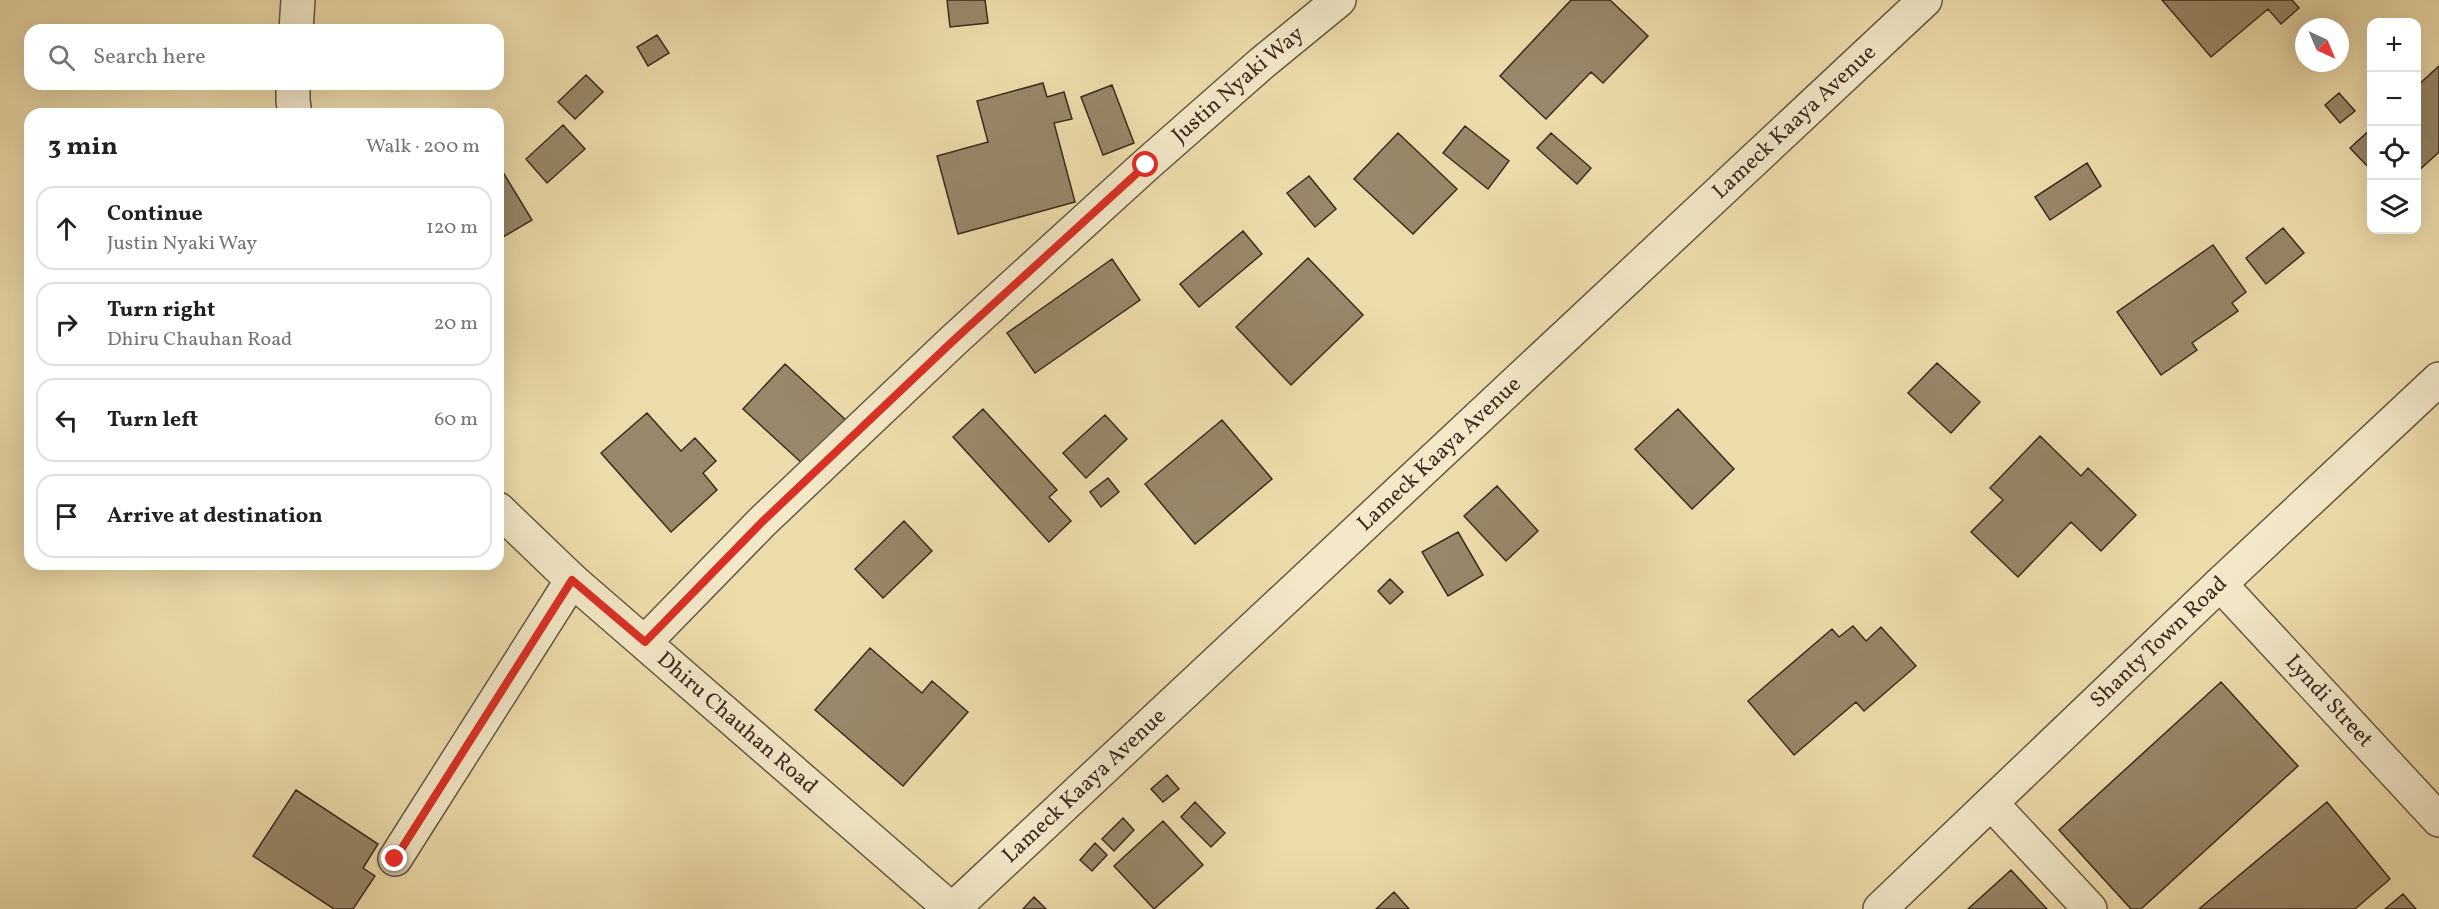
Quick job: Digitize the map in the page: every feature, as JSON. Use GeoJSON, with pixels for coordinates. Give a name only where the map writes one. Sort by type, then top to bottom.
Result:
{"type":"FeatureCollection","features":[{"type":"Feature","properties":{"kind":"street"},"geometry":{"type":"LineString","coordinates":[[296,24],[298,0]]}},
{"type":"Feature","properties":{"kind":"street","name":"Justin Nyaki Way"},"geometry":{"type":"LineString","coordinates":[[645,642],[762,522],[954,340],[1146,165],[1262,63],[1339,0]]}},
{"type":"Feature","properties":{"kind":"street","name":"Lameck Kaaya Avenue"},"geometry":{"type":"LineString","coordinates":[[952,909],[1925,0]]}},
{"type":"Feature","properties":{"kind":"street"},"geometry":{"type":"LineString","coordinates":[[293,90],[294,108]]}},
{"type":"Feature","properties":{"kind":"street","name":"Shanty Town Road"},"geometry":{"type":"LineString","coordinates":[[1880,909],[2220,584],[2439,379]]}},
{"type":"Feature","properties":{"kind":"street","name":"Dhiru Chauhan Road"},"geometry":{"type":"LineString","coordinates":[[504,515],[572,580],[952,909]]}},
{"type":"Feature","properties":{"kind":"street"},"geometry":{"type":"LineString","coordinates":[[395,859],[572,580]]}},
{"type":"Feature","properties":{"kind":"street","name":"Lyndi Street"},"geometry":{"type":"LineString","coordinates":[[2220,584],[2439,820]]}},
{"type":"Feature","properties":{"kind":"street"},"geometry":{"type":"LineString","coordinates":[[1991,803],[2090,909]]}},
{"type":"Feature","properties":{"kind":"building"},"geometry":{"type":"Polygon","coordinates":[[[947,0],[985,0],[988,23],[950,27],[947,0]]]}},
{"type":"Feature","properties":{"kind":"building"},"geometry":{"type":"Polygon","coordinates":[[[1571,0],[1610,0],[1648,36],[1603,83],[1591,72],[1546,119],[1500,76],[1571,0]]]}},
{"type":"Feature","properties":{"kind":"building"},"geometry":{"type":"Polygon","coordinates":[[[2162,0],[2292,0],[2299,8],[2281,24],[2268,9],[2211,57],[2162,0]]]}},
{"type":"Feature","properties":{"kind":"building"},"geometry":{"type":"Polygon","coordinates":[[[657,35],[669,53],[648,66],[637,47],[657,35]]]}},
{"type":"Feature","properties":{"kind":"building"},"geometry":{"type":"Polygon","coordinates":[[[2439,66],[2439,152],[2421,168],[2421,126],[2421,82],[2439,66]]]}},
{"type":"Feature","properties":{"kind":"building"},"geometry":{"type":"Polygon","coordinates":[[[586,75],[603,92],[575,119],[558,102],[586,75]]]}},
{"type":"Feature","properties":{"kind":"building"},"geometry":{"type":"Polygon","coordinates":[[[1043,83],[1047,97],[1064,92],[1072,119],[1054,123],[1075,202],[958,234],[937,156],[988,142],[977,101],[1043,83]]]}},
{"type":"Feature","properties":{"kind":"building"},"geometry":{"type":"Polygon","coordinates":[[[1112,85],[1134,143],[1103,155],[1081,97],[1112,85]]]}},
{"type":"Feature","properties":{"kind":"building"},"geometry":{"type":"Polygon","coordinates":[[[2339,93],[2355,111],[2340,123],[2325,105],[2339,93]]]}},
{"type":"Feature","properties":{"kind":"building"},"geometry":{"type":"Polygon","coordinates":[[[563,125],[585,149],[547,183],[526,159],[563,125]]]}},
{"type":"Feature","properties":{"kind":"building"},"geometry":{"type":"Polygon","coordinates":[[[1465,126],[1509,161],[1488,189],[1443,153],[1465,126]]]}},
{"type":"Feature","properties":{"kind":"building"},"geometry":{"type":"Polygon","coordinates":[[[1398,133],[1457,189],[1413,234],[1354,179],[1398,133]]]}},
{"type":"Feature","properties":{"kind":"building"},"geometry":{"type":"Polygon","coordinates":[[[1551,133],[1591,168],[1577,184],[1537,148],[1551,133]]]}},
{"type":"Feature","properties":{"kind":"building"},"geometry":{"type":"Polygon","coordinates":[[[2367,133],[2367,166],[2350,148],[2367,133]]]}},
{"type":"Feature","properties":{"kind":"building"},"geometry":{"type":"Polygon","coordinates":[[[2087,163],[2101,186],[2050,220],[2035,197],[2087,163]]]}},
{"type":"Feature","properties":{"kind":"building"},"geometry":{"type":"Polygon","coordinates":[[[504,174],[532,220],[504,236],[504,174]]]}},
{"type":"Feature","properties":{"kind":"building"},"geometry":{"type":"Polygon","coordinates":[[[1309,176],[1336,209],[1315,227],[1287,193],[1309,176]]]}},
{"type":"Feature","properties":{"kind":"building"},"geometry":{"type":"Polygon","coordinates":[[[2283,228],[2304,253],[2266,284],[2246,258],[2283,228]]]}},
{"type":"Feature","properties":{"kind":"building"},"geometry":{"type":"Polygon","coordinates":[[[1243,231],[1262,254],[1199,307],[1180,284],[1243,231]]]}},
{"type":"Feature","properties":{"kind":"building"},"geometry":{"type":"Polygon","coordinates":[[[2213,245],[2246,292],[2232,303],[2238,311],[2192,343],[2197,350],[2161,375],[2117,312],[2213,245]]]}},
{"type":"Feature","properties":{"kind":"building"},"geometry":{"type":"Polygon","coordinates":[[[1308,258],[1363,315],[1291,385],[1236,327],[1308,258]]]}},
{"type":"Feature","properties":{"kind":"building"},"geometry":{"type":"Polygon","coordinates":[[[1112,259],[1140,300],[1035,373],[1007,333],[1112,259]]]}},
{"type":"Feature","properties":{"kind":"building"},"geometry":{"type":"Polygon","coordinates":[[[1937,363],[1980,402],[1951,433],[1908,393],[1937,363]]]}},
{"type":"Feature","properties":{"kind":"building"},"geometry":{"type":"Polygon","coordinates":[[[785,364],[847,421],[804,465],[743,409],[785,364]]]}},
{"type":"Feature","properties":{"kind":"building"},"geometry":{"type":"Polygon","coordinates":[[[983,409],[1057,490],[1049,497],[1071,521],[1049,542],[953,437],[983,409]]]}},
{"type":"Feature","properties":{"kind":"building"},"geometry":{"type":"Polygon","coordinates":[[[1678,409],[1734,469],[1692,509],[1635,449],[1678,409]]]}},
{"type":"Feature","properties":{"kind":"building"},"geometry":{"type":"Polygon","coordinates":[[[647,413],[681,451],[695,438],[716,461],[703,473],[717,490],[671,532],[601,453],[647,413]]]}},
{"type":"Feature","properties":{"kind":"building"},"geometry":{"type":"Polygon","coordinates":[[[1105,415],[1127,439],[1086,478],[1063,453],[1105,415]]]}},
{"type":"Feature","properties":{"kind":"building"},"geometry":{"type":"Polygon","coordinates":[[[1222,420],[1272,479],[1195,544],[1145,484],[1222,420]]]}},
{"type":"Feature","properties":{"kind":"building"},"geometry":{"type":"Polygon","coordinates":[[[2040,436],[2081,476],[2088,468],[2136,515],[2101,551],[2071,522],[2018,577],[1971,532],[2003,500],[1990,488],[2040,436]]]}},
{"type":"Feature","properties":{"kind":"building"},"geometry":{"type":"Polygon","coordinates":[[[1108,478],[1119,492],[1101,507],[1090,492],[1108,478]]]}},
{"type":"Feature","properties":{"kind":"building"},"geometry":{"type":"Polygon","coordinates":[[[1497,486],[1538,531],[1506,561],[1464,516],[1497,486]]]}},
{"type":"Feature","properties":{"kind":"building"},"geometry":{"type":"Polygon","coordinates":[[[904,521],[932,551],[883,598],[855,569],[904,521]]]}},
{"type":"Feature","properties":{"kind":"building"},"geometry":{"type":"Polygon","coordinates":[[[1458,532],[1483,575],[1448,596],[1422,552],[1458,532]]]}},
{"type":"Feature","properties":{"kind":"building"},"geometry":{"type":"Polygon","coordinates":[[[1390,579],[1403,592],[1390,604],[1378,591],[1390,579]]]}},
{"type":"Feature","properties":{"kind":"building"},"geometry":{"type":"Polygon","coordinates":[[[1853,626],[1866,641],[1881,627],[1916,666],[1864,711],[1856,702],[1794,755],[1748,701],[1832,629],[1839,637],[1853,626]]]}},
{"type":"Feature","properties":{"kind":"building"},"geometry":{"type":"Polygon","coordinates":[[[870,648],[922,693],[932,681],[968,712],[903,786],[815,710],[870,648]]]}},
{"type":"Feature","properties":{"kind":"building"},"geometry":{"type":"Polygon","coordinates":[[[2221,682],[2298,766],[2141,909],[2131,909],[2059,830],[2221,682]]]}},
{"type":"Feature","properties":{"kind":"building"},"geometry":{"type":"Polygon","coordinates":[[[1167,775],[1179,789],[1163,802],[1151,789],[1167,775]]]}},
{"type":"Feature","properties":{"kind":"building"},"geometry":{"type":"Polygon","coordinates":[[[296,790],[378,844],[363,868],[375,876],[353,909],[334,909],[253,856],[296,790]]]}},
{"type":"Feature","properties":{"kind":"building"},"geometry":{"type":"Polygon","coordinates":[[[1195,802],[1225,833],[1211,847],[1181,817],[1195,802]]]}},
{"type":"Feature","properties":{"kind":"building"},"geometry":{"type":"Polygon","coordinates":[[[2327,802],[2390,879],[2355,909],[2199,909],[2327,802]]]}},
{"type":"Feature","properties":{"kind":"building"},"geometry":{"type":"Polygon","coordinates":[[[1123,818],[1134,830],[1114,851],[1102,839],[1123,818]]]}},
{"type":"Feature","properties":{"kind":"building"},"geometry":{"type":"Polygon","coordinates":[[[1163,821],[1203,865],[1154,909],[1114,866],[1163,821]]]}},
{"type":"Feature","properties":{"kind":"building"},"geometry":{"type":"Polygon","coordinates":[[[1095,843],[1107,855],[1092,871],[1080,860],[1095,843]]]}},
{"type":"Feature","properties":{"kind":"building"},"geometry":{"type":"Polygon","coordinates":[[[2011,870],[2047,909],[1968,909],[2011,870]]]}},
{"type":"Feature","properties":{"kind":"building"},"geometry":{"type":"Polygon","coordinates":[[[1394,892],[1409,909],[1376,909],[1394,892]]]}},
{"type":"Feature","properties":{"kind":"building"},"geometry":{"type":"Polygon","coordinates":[[[2403,894],[2416,909],[2385,909],[2403,894]]]}},
{"type":"Feature","properties":{"kind":"building"},"geometry":{"type":"Polygon","coordinates":[[[1034,897],[1046,909],[1023,909],[1034,897]]]}},
{"type":"Feature","properties":{"kind":"route"},"geometry":{"type":"LineString","coordinates":[[395,859],[572,580],[645,642],[762,522],[954,340],[1146,165]]}}]}
